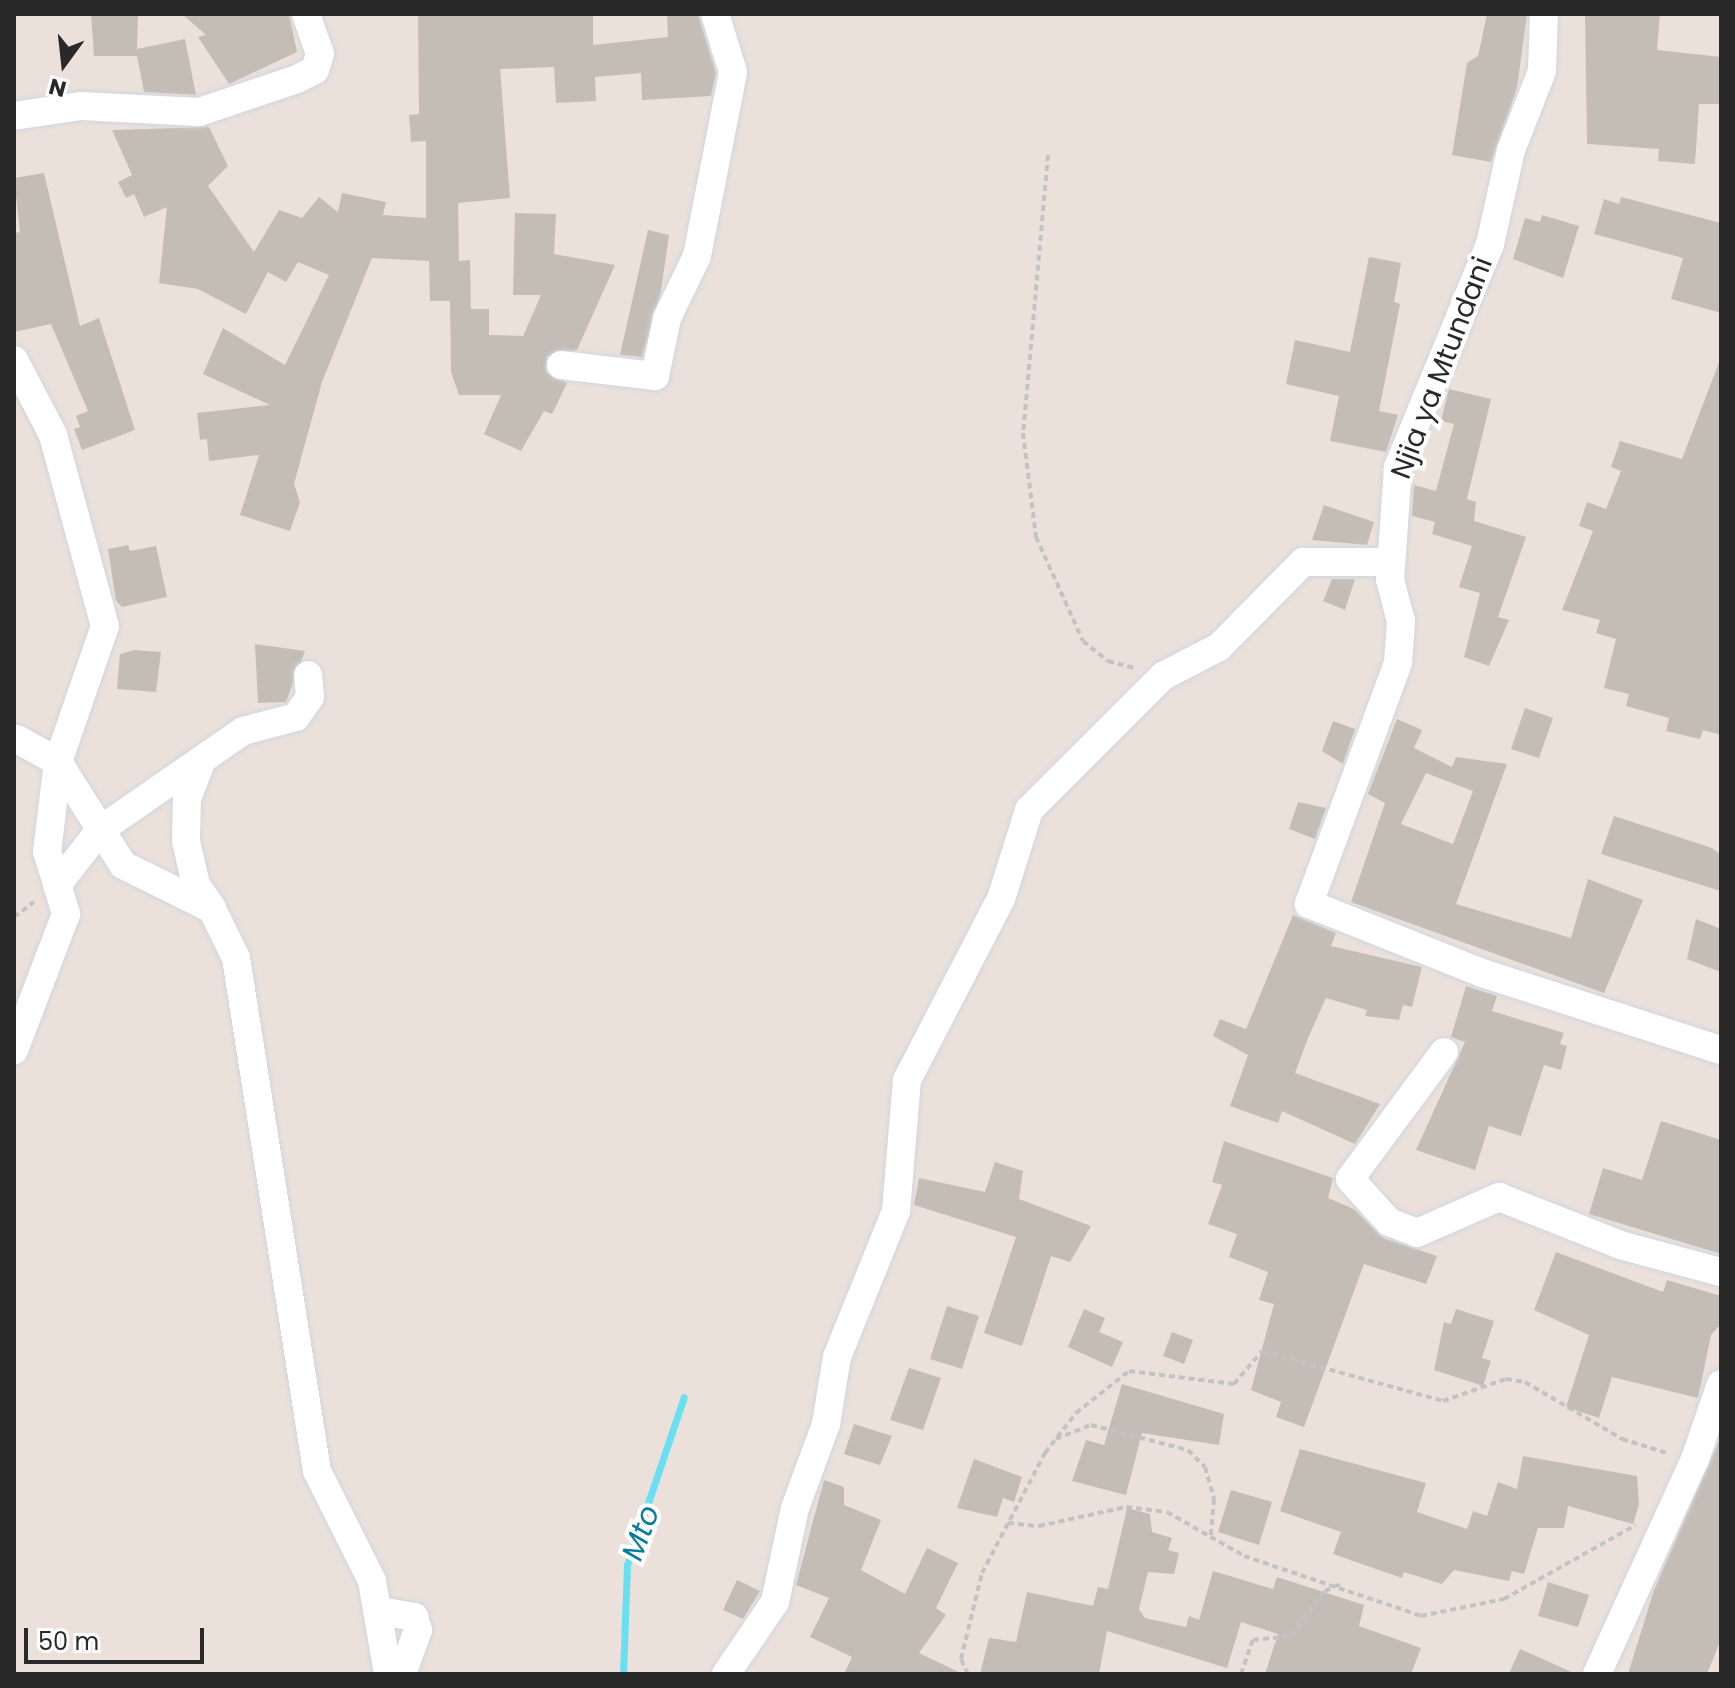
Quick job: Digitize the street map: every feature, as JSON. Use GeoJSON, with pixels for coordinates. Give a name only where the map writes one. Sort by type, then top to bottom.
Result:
{"type":"FeatureCollection","features":[{"type":"Feature","properties":{"kind":"street"},"geometry":{"type":"LineString","coordinates":[[14,116],[81,106],[199,112],[297,79],[315,70],[320,54],[306,14]]}},
{"type":"Feature","properties":{"kind":"street"},"geometry":{"type":"LineString","coordinates":[[561,365],[655,376],[667,318],[697,256],[733,72],[715,14]]}},
{"type":"Feature","properties":{"kind":"street","name":"Njia ya Mtundani"},"geometry":{"type":"LineString","coordinates":[[1544,14],[1542,71],[1511,150],[1490,244],[1398,467],[1391,562],[1401,621],[1398,663],[1309,904],[1482,973],[1721,1050]]}},
{"type":"Feature","properties":{"kind":"street"},"geometry":{"type":"LineString","coordinates":[[14,360],[53,435],[105,626],[64,753],[47,851],[66,914],[61,938],[14,1050]]}},
{"type":"Feature","properties":{"kind":"street"},"geometry":{"type":"LineString","coordinates":[[726,1674],[775,1602],[837,1357],[896,1211],[901,1100],[930,1026],[1001,899],[1029,810],[1163,676],[1219,647],[1303,562],[1391,562]]}},
{"type":"Feature","properties":{"kind":"street"},"geometry":{"type":"LineString","coordinates":[[57,885],[100,830],[200,765],[243,731],[296,717],[310,697],[308,675]]}},
{"type":"Feature","properties":{"kind":"street"},"geometry":{"type":"LineString","coordinates":[[15,739],[64,753],[100,830],[123,865],[212,909]]}},
{"type":"Feature","properties":{"kind":"street"},"geometry":{"type":"LineString","coordinates":[[200,765],[187,799],[186,841],[196,885],[212,909],[236,958],[317,1471],[380,1611],[388,1674]]}},
{"type":"Feature","properties":{"kind":"street"},"geometry":{"type":"LineString","coordinates":[[1444,1052],[1350,1179],[1389,1222],[1417,1233],[1499,1197],[1620,1245],[1721,1272]]}},
{"type":"Feature","properties":{"kind":"street"},"geometry":{"type":"LineString","coordinates":[[1597,1674],[1695,1459],[1721,1384]]}},
{"type":"Feature","properties":{"kind":"street"},"geometry":{"type":"LineString","coordinates":[[380,1611],[414,1617],[418,1630],[402,1674]]}},
{"type":"Feature","properties":{"kind":"path"},"geometry":{"type":"LineString","coordinates":[[1048,155],[1023,433],[1036,537],[1083,641],[1108,661],[1163,676]]}},
{"type":"Feature","properties":{"kind":"path"},"geometry":{"type":"LineString","coordinates":[[968,1674],[961,1659],[982,1573],[1008,1523],[1056,1439],[1076,1413],[1129,1371],[1234,1384],[1262,1351],[1443,1401],[1506,1379],[1525,1382],[1622,1439],[1695,1459]]}},
{"type":"Feature","properties":{"kind":"path"},"geometry":{"type":"LineString","coordinates":[[1056,1439],[1091,1425],[1188,1450],[1205,1467],[1214,1499],[1211,1537]]}},
{"type":"Feature","properties":{"kind":"path"},"geometry":{"type":"LineString","coordinates":[[1008,1523],[1039,1526],[1126,1507],[1167,1512],[1244,1556],[1342,1583],[1421,1616],[1504,1599],[1589,1556],[1642,1516]]}},
{"type":"Feature","properties":{"kind":"path"},"geometry":{"type":"LineString","coordinates":[[1241,1674],[1253,1640],[1291,1636],[1325,1591],[1342,1583]]}},
{"type":"Feature","properties":{"kind":"building"},"geometry":{"type":"Polygon","coordinates":[[[91,14],[138,14],[137,49],[185,39],[196,95],[144,92],[137,56],[94,56],[91,14]]]}},
{"type":"Feature","properties":{"kind":"building"},"geometry":{"type":"Polygon","coordinates":[[[182,14],[289,14],[297,52],[229,84],[198,37],[206,35],[182,14]]]}},
{"type":"Feature","properties":{"kind":"building"},"geometry":{"type":"Polygon","coordinates":[[[418,14],[593,14],[593,45],[668,37],[667,14],[698,14],[716,73],[711,96],[642,100],[641,73],[595,77],[596,101],[556,103],[554,67],[500,69],[510,198],[458,203],[459,261],[470,260],[471,309],[489,309],[489,335],[523,336],[541,295],[513,295],[515,213],[556,214],[554,254],[615,265],[577,350],[547,356],[546,372],[567,383],[552,414],[544,411],[521,451],[484,434],[501,395],[459,395],[451,372],[450,301],[430,301],[429,261],[372,258],[322,382],[294,484],[300,502],[290,531],[240,515],[259,455],[209,461],[207,439],[200,440],[197,413],[270,405],[203,374],[223,328],[285,365],[329,275],[298,262],[286,282],[268,272],[246,314],[198,289],[159,283],[167,207],[144,217],[134,194],[126,198],[118,182],[132,175],[112,130],[209,127],[228,166],[208,186],[254,252],[279,210],[302,218],[319,197],[338,212],[342,193],[386,202],[383,215],[426,218],[426,141],[411,142],[409,115],[419,114],[418,14]]]}},
{"type":"Feature","properties":{"kind":"building"},"geometry":{"type":"Polygon","coordinates":[[[1487,14],[1527,14],[1517,88],[1491,162],[1452,155],[1467,63],[1478,56],[1487,14]]]}},
{"type":"Feature","properties":{"kind":"building"},"geometry":{"type":"Polygon","coordinates":[[[1585,14],[1660,14],[1657,50],[1721,57],[1721,104],[1699,104],[1695,164],[1658,161],[1659,149],[1587,144],[1585,14]]]}},
{"type":"Feature","properties":{"kind":"building"},"geometry":{"type":"Polygon","coordinates":[[[44,173],[80,326],[99,318],[135,430],[82,450],[74,429],[80,427],[76,416],[88,411],[51,324],[14,332],[14,233],[20,232],[14,178],[44,173]]]}},
{"type":"Feature","properties":{"kind":"building"},"geometry":{"type":"Polygon","coordinates":[[[1621,197],[1721,223],[1721,313],[1671,299],[1683,258],[1594,234],[1604,199],[1619,204],[1621,197]]]}},
{"type":"Feature","properties":{"kind":"building"},"geometry":{"type":"Polygon","coordinates":[[[1542,215],[1579,226],[1563,278],[1513,259],[1525,218],[1540,222],[1542,215]]]}},
{"type":"Feature","properties":{"kind":"building"},"geometry":{"type":"Polygon","coordinates":[[[648,230],[669,235],[661,291],[642,357],[620,355],[648,230]]]}},
{"type":"Feature","properties":{"kind":"building"},"geometry":{"type":"Polygon","coordinates":[[[1369,257],[1401,263],[1394,302],[1400,304],[1379,411],[1398,415],[1386,452],[1330,441],[1339,396],[1286,384],[1295,340],[1350,352],[1369,257]]]}},
{"type":"Feature","properties":{"kind":"building"},"geometry":{"type":"Polygon","coordinates":[[[1721,357],[1721,735],[1703,730],[1700,739],[1666,731],[1669,718],[1626,706],[1629,694],[1604,688],[1616,639],[1596,633],[1600,620],[1562,610],[1593,531],[1579,526],[1587,502],[1606,509],[1621,471],[1611,467],[1620,441],[1682,459],[1721,357]]]}},
{"type":"Feature","properties":{"kind":"building"},"geometry":{"type":"Polygon","coordinates":[[[1449,389],[1491,399],[1467,499],[1476,502],[1474,521],[1526,537],[1498,617],[1509,620],[1489,666],[1464,657],[1480,593],[1459,587],[1472,546],[1432,534],[1435,522],[1412,516],[1414,485],[1436,491],[1454,424],[1441,421],[1449,389]]]}},
{"type":"Feature","properties":{"kind":"building"},"geometry":{"type":"Polygon","coordinates":[[[1324,505],[1374,522],[1367,545],[1312,540],[1324,505]]]}},
{"type":"Feature","properties":{"kind":"building"},"geometry":{"type":"Polygon","coordinates":[[[128,545],[130,551],[156,546],[167,597],[122,607],[116,601],[108,549],[128,545]]]}},
{"type":"Feature","properties":{"kind":"building"},"geometry":{"type":"Polygon","coordinates":[[[1332,579],[1355,579],[1345,610],[1323,601],[1332,579]]]}},
{"type":"Feature","properties":{"kind":"building"},"geometry":{"type":"Polygon","coordinates":[[[255,644],[305,651],[286,702],[258,703],[255,644]]]}},
{"type":"Feature","properties":{"kind":"building"},"geometry":{"type":"Polygon","coordinates":[[[134,650],[161,652],[156,692],[117,689],[120,654],[134,650]]]}},
{"type":"Feature","properties":{"kind":"building"},"geometry":{"type":"Polygon","coordinates":[[[1525,708],[1553,718],[1539,758],[1511,749],[1525,708]]]}},
{"type":"Feature","properties":{"kind":"building"},"geometry":{"type":"Polygon","coordinates":[[[1397,719],[1422,730],[1414,748],[1452,767],[1456,757],[1507,764],[1456,904],[1571,938],[1588,879],[1643,900],[1604,993],[1351,902],[1385,803],[1368,794],[1397,719]],[[1426,773],[1401,824],[1453,844],[1473,791],[1426,773]]]}},
{"type":"Feature","properties":{"kind":"building"},"geometry":{"type":"Polygon","coordinates":[[[1333,721],[1355,729],[1343,764],[1322,751],[1333,721]]]}},
{"type":"Feature","properties":{"kind":"building"},"geometry":{"type":"Polygon","coordinates":[[[1298,802],[1326,808],[1315,839],[1289,829],[1298,802]]]}},
{"type":"Feature","properties":{"kind":"building"},"geometry":{"type":"Polygon","coordinates":[[[1614,816],[1712,848],[1721,855],[1721,891],[1601,854],[1614,816]]]}},
{"type":"Feature","properties":{"kind":"building"},"geometry":{"type":"Polygon","coordinates":[[[1293,915],[1336,933],[1331,946],[1422,967],[1412,1007],[1403,1005],[1399,1020],[1365,1016],[1367,1010],[1326,998],[1308,1038],[1295,1073],[1380,1104],[1355,1144],[1282,1111],[1278,1123],[1230,1106],[1248,1055],[1213,1036],[1220,1019],[1246,1029],[1293,915]]]}},
{"type":"Feature","properties":{"kind":"building"},"geometry":{"type":"Polygon","coordinates":[[[1696,919],[1721,929],[1721,972],[1687,959],[1696,919]]]}},
{"type":"Feature","properties":{"kind":"building"},"geometry":{"type":"Polygon","coordinates":[[[1466,986],[1497,996],[1492,1011],[1564,1033],[1560,1044],[1567,1046],[1561,1070],[1544,1065],[1521,1136],[1489,1126],[1475,1170],[1416,1150],[1465,1042],[1451,1037],[1466,986]]]}},
{"type":"Feature","properties":{"kind":"building"},"geometry":{"type":"Polygon","coordinates":[[[1661,1121],[1721,1140],[1721,1254],[1589,1214],[1603,1168],[1642,1180],[1661,1121]]]}},
{"type":"Feature","properties":{"kind":"building"},"geometry":{"type":"Polygon","coordinates":[[[1224,1141],[1333,1178],[1328,1198],[1354,1209],[1383,1238],[1437,1256],[1426,1284],[1364,1264],[1304,1427],[1276,1417],[1281,1402],[1251,1390],[1274,1304],[1259,1300],[1268,1272],[1229,1257],[1237,1234],[1208,1224],[1222,1185],[1212,1182],[1224,1141]]]}},
{"type":"Feature","properties":{"kind":"building"},"geometry":{"type":"Polygon","coordinates":[[[995,1162],[1023,1171],[1019,1199],[1091,1226],[1070,1262],[1051,1256],[1022,1346],[984,1333],[1016,1237],[914,1205],[919,1178],[985,1192],[995,1162]]]}},
{"type":"Feature","properties":{"kind":"building"},"geometry":{"type":"Polygon","coordinates":[[[1556,1252],[1663,1292],[1667,1280],[1721,1296],[1721,1324],[1711,1335],[1698,1398],[1612,1377],[1599,1418],[1566,1407],[1589,1335],[1534,1310],[1556,1252]]]}},
{"type":"Feature","properties":{"kind":"building"},"geometry":{"type":"Polygon","coordinates":[[[947,1306],[979,1316],[962,1369],[930,1359],[947,1306]]]}},
{"type":"Feature","properties":{"kind":"building"},"geometry":{"type":"Polygon","coordinates":[[[1084,1309],[1105,1318],[1099,1332],[1123,1342],[1112,1367],[1068,1347],[1084,1309]]]}},
{"type":"Feature","properties":{"kind":"building"},"geometry":{"type":"Polygon","coordinates":[[[1456,1309],[1494,1321],[1482,1358],[1491,1361],[1483,1386],[1434,1370],[1444,1322],[1451,1324],[1456,1309]]]}},
{"type":"Feature","properties":{"kind":"building"},"geometry":{"type":"Polygon","coordinates":[[[1172,1332],[1193,1340],[1184,1364],[1163,1356],[1172,1332]]]}},
{"type":"Feature","properties":{"kind":"building"},"geometry":{"type":"Polygon","coordinates":[[[909,1368],[941,1378],[923,1430],[890,1420],[909,1368]]]}},
{"type":"Feature","properties":{"kind":"building"},"geometry":{"type":"Polygon","coordinates":[[[1122,1384],[1224,1414],[1219,1445],[1142,1433],[1126,1495],[1072,1481],[1086,1440],[1104,1445],[1122,1384]]]}},
{"type":"Feature","properties":{"kind":"building"},"geometry":{"type":"Polygon","coordinates":[[[854,1424],[892,1436],[880,1465],[844,1454],[854,1424]]]}},
{"type":"Feature","properties":{"kind":"building"},"geometry":{"type":"Polygon","coordinates":[[[1721,1436],[1721,1639],[1707,1674],[1628,1674],[1654,1590],[1721,1436]]]}},
{"type":"Feature","properties":{"kind":"building"},"geometry":{"type":"Polygon","coordinates":[[[1300,1449],[1426,1483],[1417,1512],[1467,1529],[1473,1511],[1487,1516],[1498,1482],[1517,1489],[1523,1456],[1637,1476],[1639,1504],[1633,1524],[1568,1506],[1564,1528],[1538,1528],[1524,1574],[1512,1571],[1509,1581],[1454,1570],[1442,1584],[1404,1572],[1402,1578],[1333,1554],[1341,1532],[1280,1511],[1300,1449]]]}},
{"type":"Feature","properties":{"kind":"building"},"geometry":{"type":"Polygon","coordinates":[[[974,1459],[1022,1477],[1014,1502],[1003,1498],[997,1517],[957,1508],[974,1459]]]}},
{"type":"Feature","properties":{"kind":"building"},"geometry":{"type":"Polygon","coordinates":[[[824,1480],[844,1487],[844,1505],[881,1520],[861,1570],[905,1594],[927,1548],[958,1563],[936,1608],[946,1615],[919,1653],[963,1674],[844,1674],[852,1657],[810,1637],[829,1598],[796,1585],[824,1480]]]}},
{"type":"Feature","properties":{"kind":"building"},"geometry":{"type":"Polygon","coordinates":[[[1231,1490],[1272,1502],[1259,1545],[1218,1532],[1231,1490]]]}},
{"type":"Feature","properties":{"kind":"building"},"geometry":{"type":"Polygon","coordinates":[[[1127,1508],[1150,1514],[1152,1532],[1172,1538],[1168,1550],[1179,1553],[1174,1574],[1148,1572],[1139,1609],[1145,1618],[1186,1627],[1189,1616],[1199,1620],[1213,1571],[1273,1589],[1277,1577],[1364,1605],[1359,1626],[1421,1648],[1411,1674],[1265,1674],[1278,1634],[1241,1622],[1227,1668],[1107,1631],[1099,1674],[980,1674],[989,1638],[1016,1642],[1027,1592],[1093,1606],[1098,1587],[1108,1589],[1127,1508]]]}},
{"type":"Feature","properties":{"kind":"building"},"geometry":{"type":"Polygon","coordinates":[[[737,1580],[760,1591],[743,1619],[723,1610],[737,1580]]]}},
{"type":"Feature","properties":{"kind":"building"},"geometry":{"type":"Polygon","coordinates":[[[1548,1582],[1589,1595],[1578,1627],[1538,1616],[1548,1582]]]}},
{"type":"Feature","properties":{"kind":"building"},"geometry":{"type":"Polygon","coordinates":[[[1520,1649],[1536,1656],[1576,1674],[1509,1674],[1520,1649]]]}},
{"type":"Feature","properties":{"kind":"waterway","name":"Mto"},"geometry":{"type":"LineString","coordinates":[[623,1674],[627,1565],[684,1397]]}}]}
